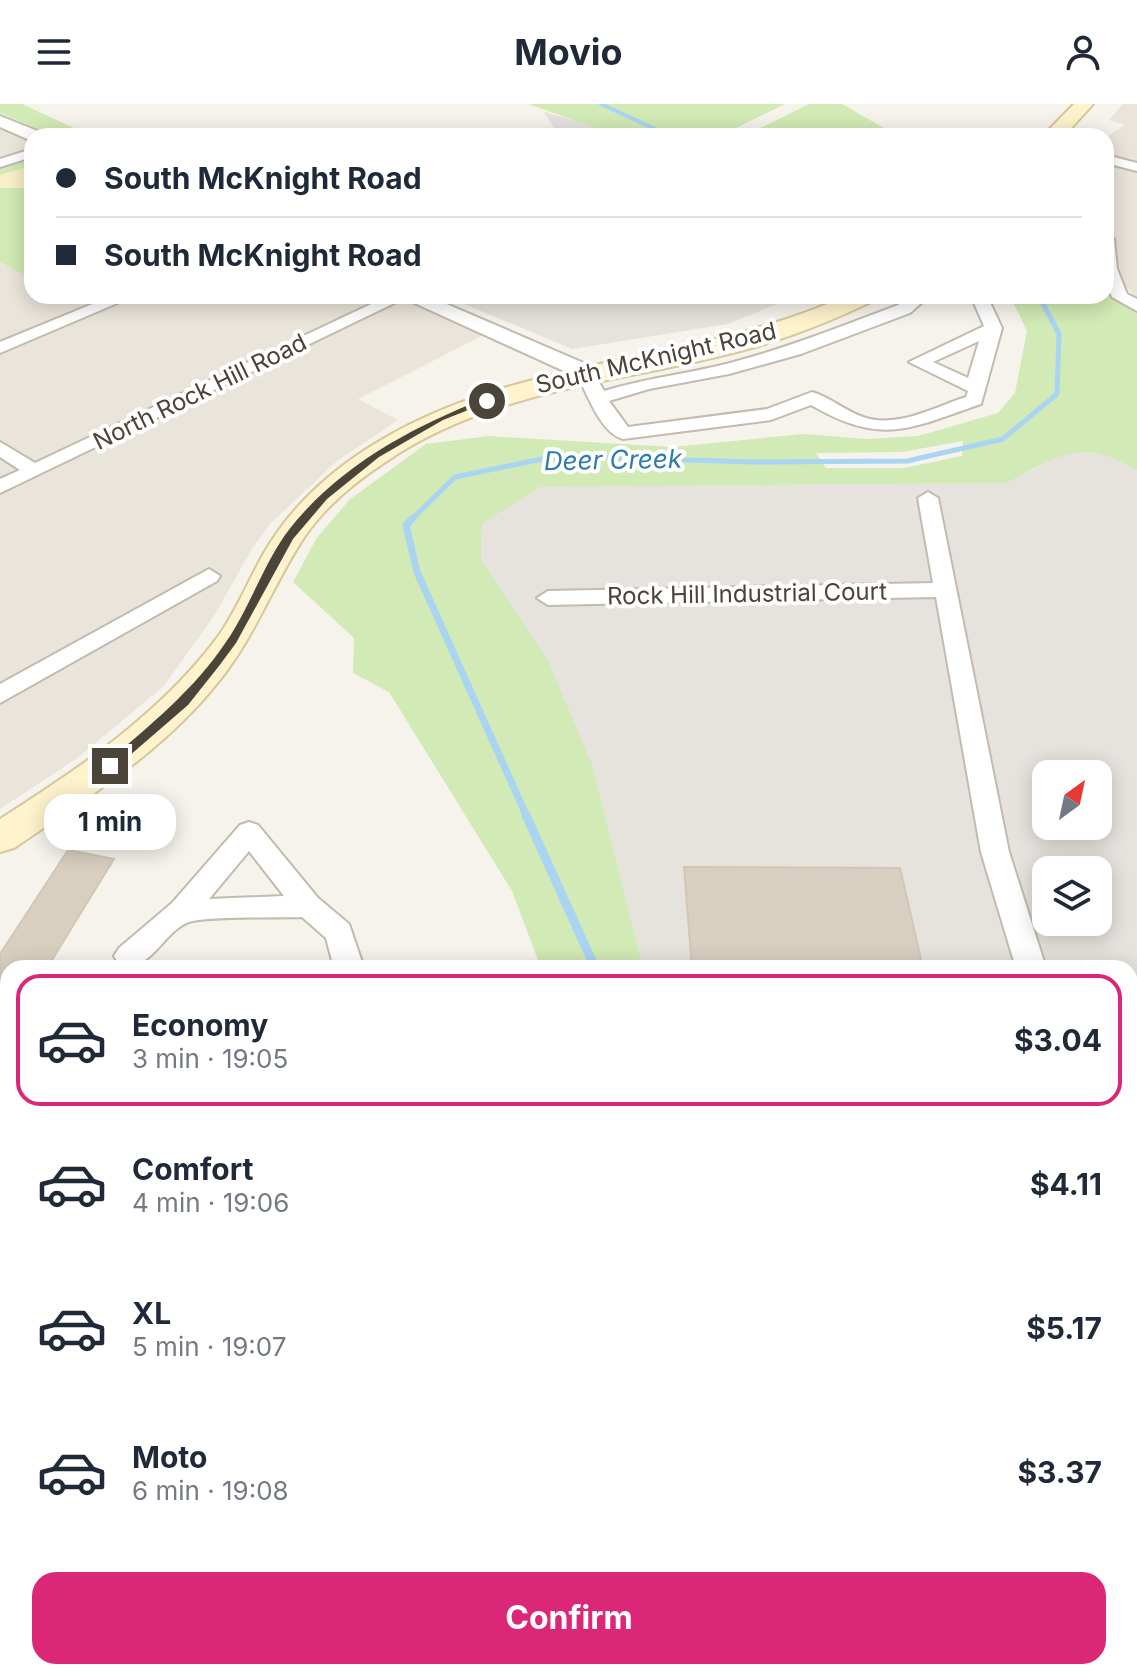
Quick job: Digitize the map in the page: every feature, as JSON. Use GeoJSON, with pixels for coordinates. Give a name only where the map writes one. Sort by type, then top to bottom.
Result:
{"type":"FeatureCollection","features":[{"type":"Feature","properties":{"kind":"main road"},"geometry":{"type":"LineString","coordinates":[[1061,128],[1084,104]]}},
{"type":"Feature","properties":{"kind":"main road","name":"South McKnight Road"},"geometry":{"type":"LineString","coordinates":[[0,838],[110,766],[184,702],[231,643],[289,538],[323,497],[376,455],[440,419],[510,392],[592,385],[778,332],[846,304]]}},
{"type":"Feature","properties":{"kind":"street"},"geometry":{"type":"LineString","coordinates":[[0,121],[24,132]]}},
{"type":"Feature","properties":{"kind":"street"},"geometry":{"type":"LineString","coordinates":[[0,163],[24,156]]}},
{"type":"Feature","properties":{"kind":"street"},"geometry":{"type":"LineString","coordinates":[[1114,161],[1137,167]]}},
{"type":"Feature","properties":{"kind":"street"},"geometry":{"type":"LineString","coordinates":[[1114,282],[1120,297],[1137,306]]}},
{"type":"Feature","properties":{"kind":"street"},"geometry":{"type":"LineString","coordinates":[[0,348],[107,304]]}},
{"type":"Feature","properties":{"kind":"street","name":"North Rock Hill Road"},"geometry":{"type":"LineString","coordinates":[[0,487],[384,304]]}},
{"type":"Feature","properties":{"kind":"street"},"geometry":{"type":"LineString","coordinates":[[426,304],[592,385],[646,384],[729,369],[795,350],[911,304]]}},
{"type":"Feature","properties":{"kind":"street"},"geometry":{"type":"LineString","coordinates":[[975,387],[991,329],[982,304]]}},
{"type":"Feature","properties":{"kind":"street"},"geometry":{"type":"LineString","coordinates":[[592,385],[623,433],[771,414],[812,398],[871,425],[900,424],[974,400],[978,389],[918,362],[991,329]]}},
{"type":"Feature","properties":{"kind":"street"},"geometry":{"type":"LineString","coordinates":[[0,448],[34,471]]}},
{"type":"Feature","properties":{"kind":"street"},"geometry":{"type":"LineString","coordinates":[[928,498],[995,852],[1029,960]]}},
{"type":"Feature","properties":{"kind":"street"},"geometry":{"type":"LineString","coordinates":[[0,695],[209,576]]}},
{"type":"Feature","properties":{"kind":"street","name":"Rock Hill Industrial Court"},"geometry":{"type":"LineString","coordinates":[[548,598],[947,590]]}},
{"type":"Feature","properties":{"kind":"street"},"geometry":{"type":"LineString","coordinates":[[129,956],[182,911],[249,832],[308,906],[339,932],[347,960]]}},
{"type":"Feature","properties":{"kind":"street"},"geometry":{"type":"LineString","coordinates":[[182,911],[308,906]]}},
{"type":"Feature","properties":{"kind":"shaded area"},"geometry":{"type":"Polygon","coordinates":[[[1123,104],[1137,104],[1137,300],[1119,277],[1114,240],[1114,132],[1125,125],[1109,120],[1123,104]]]}},
{"type":"Feature","properties":{"kind":"shaded area"},"geometry":{"type":"Polygon","coordinates":[[[544,112],[598,128],[554,128],[544,112]]]}},
{"type":"Feature","properties":{"kind":"shaded area"},"geometry":{"type":"Polygon","coordinates":[[[0,123],[24,134],[24,152],[0,160],[0,123]]]}},
{"type":"Feature","properties":{"kind":"shaded area"},"geometry":{"type":"Polygon","coordinates":[[[0,262],[24,275],[24,304],[369,304],[366,307],[0,478],[0,262]]]}},
{"type":"Feature","properties":{"kind":"shaded area"},"geometry":{"type":"Polygon","coordinates":[[[392,304],[414,304],[484,335],[358,399],[398,420],[337,461],[271,523],[253,547],[214,616],[164,686],[76,759],[0,809],[0,491],[392,304]]]}},
{"type":"Feature","properties":{"kind":"shaded area"},"geometry":{"type":"Polygon","coordinates":[[[464,304],[777,304],[728,324],[572,349],[464,304]]]}},
{"type":"Feature","properties":{"kind":"shaded area"},"geometry":{"type":"Polygon","coordinates":[[[1067,451],[1113,455],[1137,470],[1137,960],[641,960],[593,767],[481,560],[482,524],[540,487],[1007,483],[1067,451]]]}},
{"type":"Feature","properties":{"kind":"green space"},"geometry":{"type":"Polygon","coordinates":[[[0,104],[22,104],[74,128],[35,128],[0,113],[0,104]]]}},
{"type":"Feature","properties":{"kind":"green space"},"geometry":{"type":"Polygon","coordinates":[[[528,104],[785,104],[736,128],[597,128],[528,104]]]}},
{"type":"Feature","properties":{"kind":"green space"},"geometry":{"type":"Polygon","coordinates":[[[809,104],[842,104],[884,128],[760,128],[809,104]]]}},
{"type":"Feature","properties":{"kind":"green space"},"geometry":{"type":"Polygon","coordinates":[[[24,160],[24,275],[0,262],[0,167],[24,160]]]}},
{"type":"Feature","properties":{"kind":"green space"},"geometry":{"type":"Polygon","coordinates":[[[1114,287],[1137,310],[1137,470],[1100,454],[1085,452],[1056,458],[1007,483],[540,487],[482,524],[481,560],[548,661],[593,767],[641,960],[538,960],[512,891],[389,692],[353,673],[354,638],[293,582],[316,539],[349,500],[426,444],[489,436],[673,447],[803,434],[867,439],[918,436],[998,413],[1015,393],[1027,331],[1014,304],[1114,304],[1114,287]],[[963,441],[902,452],[816,453],[826,468],[904,468],[962,456],[963,441]]]}},
{"type":"Feature","properties":{"kind":"sand"},"geometry":{"type":"Polygon","coordinates":[[[24,168],[24,188],[0,188],[0,175],[24,168]]]}},
{"type":"Feature","properties":{"kind":"building"},"geometry":{"type":"Polygon","coordinates":[[[68,850],[114,859],[52,960],[0,960],[0,954],[68,850]]]}},
{"type":"Feature","properties":{"kind":"building"},"geometry":{"type":"Polygon","coordinates":[[[684,867],[900,868],[921,960],[691,960],[684,867]]]}},
{"type":"Feature","properties":{"kind":"waterway","name":"Deer Creek"},"geometry":{"type":"LineString","coordinates":[[601,104],[653,128]]}},
{"type":"Feature","properties":{"kind":"waterway","name":"Deer Creek"},"geometry":{"type":"LineString","coordinates":[[411,520],[455,477],[557,456],[753,462],[907,461],[1003,439],[1057,394],[1059,334],[1043,304]]}},
{"type":"Feature","properties":{"kind":"waterway","name":"Deer Creek"},"geometry":{"type":"LineString","coordinates":[[411,520],[406,525],[417,572],[527,817]]}},
{"type":"Feature","properties":{"kind":"waterway","name":"Deer Creek"},"geometry":{"type":"LineString","coordinates":[[526,815],[591,960]]}},
{"type":"Feature","properties":{"kind":"route"},"geometry":{"type":"LineString","coordinates":[[110,766],[184,702],[231,643],[289,538],[323,497],[376,455],[440,419],[487,401]]}}]}
